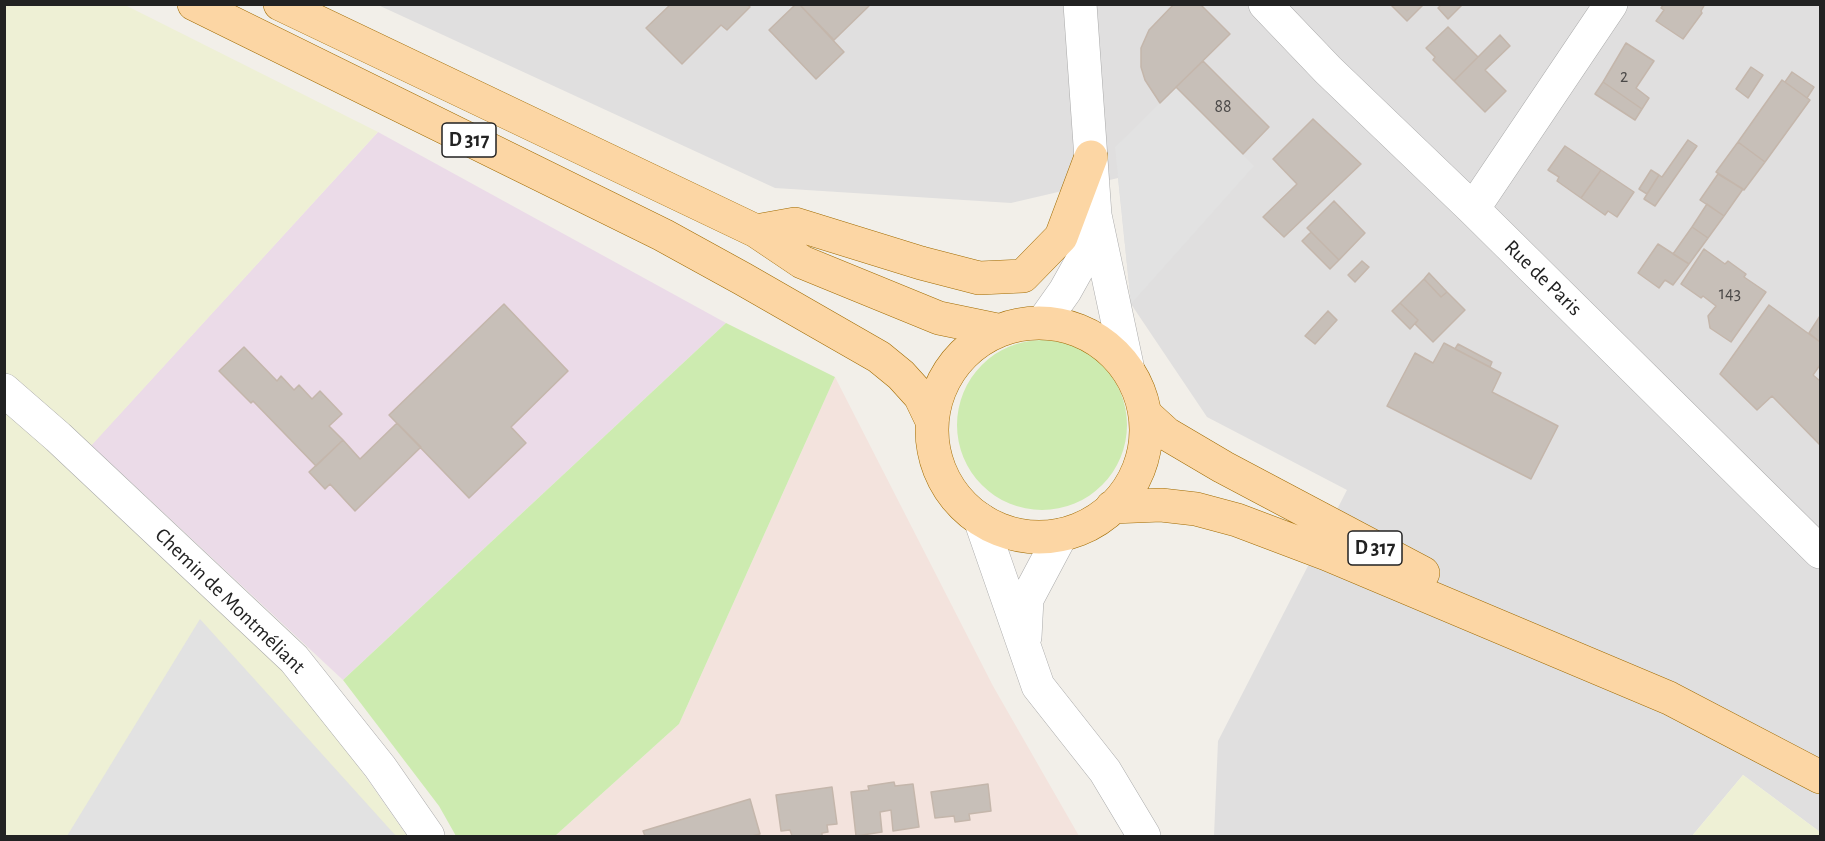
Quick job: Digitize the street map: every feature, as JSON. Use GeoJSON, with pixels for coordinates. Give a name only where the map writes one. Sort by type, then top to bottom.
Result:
{"type":"FeatureCollection","features":[{"type":"Feature","properties":{"kind":"main road","name":"D 317"},"geometry":{"type":"LineString","coordinates":[[194,4],[663,235],[743,279],[879,357],[902,375],[920,396],[932,421]]}},
{"type":"Feature","properties":{"kind":"main road","name":"D 317"},"geometry":{"type":"LineString","coordinates":[[280,4],[756,231],[802,262],[939,318],[998,330]]}},
{"type":"Feature","properties":{"kind":"main road"},"geometry":{"type":"LineString","coordinates":[[756,231],[795,224],[921,263],[979,278],[1023,276],[1060,237],[1091,157]]}},
{"type":"Feature","properties":{"kind":"main road"},"geometry":{"type":"LineString","coordinates":[[1043,322],[1076,329],[1105,345],[1128,370],[1139,391],[1145,414],[1145,440],[1140,465],[1129,488],[1112,507],[1080,529],[1061,535],[1033,537],[1005,532],[980,519],[962,505],[948,487],[938,466],[933,444],[932,421],[936,398],[946,376],[959,357],[977,342],[998,330],[1019,324],[1043,322]]}},
{"type":"Feature","properties":{"kind":"main road","name":"D 317"},"geometry":{"type":"LineString","coordinates":[[1145,414],[1167,434],[1223,467],[1610,672]]}},
{"type":"Feature","properties":{"kind":"main road","name":"D 317"},"geometry":{"type":"LineString","coordinates":[[1112,507],[1161,505],[1196,508],[1237,519],[1610,672],[1680,703],[1821,777]]}},
{"type":"Feature","properties":{"kind":"street"},"geometry":{"type":"LineString","coordinates":[[1080,4],[1095,215],[1128,370]]}},
{"type":"Feature","properties":{"kind":"street","name":"Rue de Paris"},"geometry":{"type":"LineString","coordinates":[[1265,4],[1328,70],[1473,209],[1821,552]]}},
{"type":"Feature","properties":{"kind":"street"},"geometry":{"type":"LineString","coordinates":[[1473,209],[1611,4]]}},
{"type":"Feature","properties":{"kind":"street"},"geometry":{"type":"LineString","coordinates":[[1043,322],[1065,291],[1084,257],[1095,215]]}},
{"type":"Feature","properties":{"kind":"street","name":"Chemin de Montméliant"},"geometry":{"type":"LineString","coordinates":[[4,390],[58,437],[294,659],[380,767],[428,837]]}},
{"type":"Feature","properties":{"kind":"street"},"geometry":{"type":"LineString","coordinates":[[980,519],[1038,686],[1105,771],[1144,837]]}},
{"type":"Feature","properties":{"kind":"street"},"geometry":{"type":"LineString","coordinates":[[1024,647],[1027,599],[1061,535]]}},
{"type":"Feature","properties":{"kind":"shaded area"},"geometry":{"type":"Polygon","coordinates":[[[378,5],[1820,5],[1820,832],[1743,775],[1692,836],[1214,836],[1218,741],[1347,490],[1207,417],[1131,304],[1118,178],[1011,203],[775,188],[378,5]]]}},
{"type":"Feature","properties":{"kind":"shaded area"},"geometry":{"type":"Polygon","coordinates":[[[1176,87],[1254,166],[1131,304],[1115,147],[1176,87]]]}},
{"type":"Feature","properties":{"kind":"shaded area"},"geometry":{"type":"Polygon","coordinates":[[[378,132],[726,323],[343,680],[91,445],[378,132]]]}},
{"type":"Feature","properties":{"kind":"shaded area"},"geometry":{"type":"Polygon","coordinates":[[[835,377],[993,686],[1079,836],[555,836],[679,724],[835,377]]]}},
{"type":"Feature","properties":{"kind":"shaded area"},"geometry":{"type":"Polygon","coordinates":[[[200,619],[396,836],[67,836],[200,619]]]}},
{"type":"Feature","properties":{"kind":"green space"},"geometry":{"type":"Polygon","coordinates":[[[5,5],[125,5],[378,132],[69,470],[305,690],[407,836],[5,836],[5,5]]]}},
{"type":"Feature","properties":{"kind":"green space"},"geometry":{"type":"Polygon","coordinates":[[[726,323],[835,377],[679,724],[555,836],[456,836],[439,806],[343,680],[726,323]]]}},
{"type":"Feature","properties":{"kind":"green space"},"geometry":{"type":"Polygon","coordinates":[[[1042,340],[1075,346],[1102,365],[1121,392],[1127,425],[1121,458],[1102,485],[1075,504],[1042,510],[1009,504],[982,485],[963,458],[957,425],[963,392],[982,365],[1009,346],[1042,340]]]}},
{"type":"Feature","properties":{"kind":"green space"},"geometry":{"type":"Polygon","coordinates":[[[1743,775],[1820,832],[1820,836],[1692,836],[1743,775]]]}},
{"type":"Feature","properties":{"kind":"building"},"geometry":{"type":"Polygon","coordinates":[[[671,4],[747,4],[750,7],[727,30],[721,25],[682,64],[646,28],[671,4]]]}},
{"type":"Feature","properties":{"kind":"building"},"geometry":{"type":"Polygon","coordinates":[[[796,4],[799,4],[844,52],[816,79],[769,30],[796,4]]]}},
{"type":"Feature","properties":{"kind":"building"},"geometry":{"type":"Polygon","coordinates":[[[799,4],[871,4],[834,40],[799,4]]]}},
{"type":"Feature","properties":{"kind":"building"},"geometry":{"type":"Polygon","coordinates":[[[1174,4],[1201,5],[1230,34],[1160,103],[1145,80],[1141,67],[1141,48],[1149,30],[1174,4]]]}},
{"type":"Feature","properties":{"kind":"building"},"geometry":{"type":"Polygon","coordinates":[[[1390,4],[1424,4],[1407,21],[1390,4]]]}},
{"type":"Feature","properties":{"kind":"building"},"geometry":{"type":"Polygon","coordinates":[[[1442,4],[1463,4],[1448,19],[1438,8],[1442,4]]]}},
{"type":"Feature","properties":{"kind":"building"},"geometry":{"type":"Polygon","coordinates":[[[1664,4],[1705,4],[1702,13],[1683,39],[1656,21],[1664,10],[1661,8],[1664,4]]]}},
{"type":"Feature","properties":{"kind":"building"},"geometry":{"type":"Polygon","coordinates":[[[1448,27],[1478,57],[1454,81],[1433,60],[1435,57],[1426,48],[1448,27]]]}},
{"type":"Feature","properties":{"kind":"building"},"geometry":{"type":"Polygon","coordinates":[[[1500,35],[1510,46],[1485,70],[1506,91],[1485,112],[1454,81],[1500,35]]]}},
{"type":"Feature","properties":{"kind":"building"},"geometry":{"type":"Polygon","coordinates":[[[1626,43],[1654,61],[1636,88],[1649,98],[1642,109],[1603,82],[1626,43]]]}},
{"type":"Feature","properties":{"kind":"building"},"geometry":{"type":"Polygon","coordinates":[[[1203,61],[1269,127],[1243,154],[1176,87],[1203,61]]]}},
{"type":"Feature","properties":{"kind":"building"},"geometry":{"type":"Polygon","coordinates":[[[1751,67],[1763,75],[1748,98],[1736,89],[1751,67]]]}},
{"type":"Feature","properties":{"kind":"building"},"geometry":{"type":"Polygon","coordinates":[[[1792,72],[1814,87],[1807,98],[1785,82],[1792,72]]]}},
{"type":"Feature","properties":{"kind":"building"},"geometry":{"type":"Polygon","coordinates":[[[1782,80],[1810,100],[1765,162],[1738,142],[1782,80]]]}},
{"type":"Feature","properties":{"kind":"building"},"geometry":{"type":"Polygon","coordinates":[[[1603,82],[1642,109],[1635,120],[1595,94],[1603,82]]]}},
{"type":"Feature","properties":{"kind":"building"},"geometry":{"type":"Polygon","coordinates":[[[1313,119],[1361,164],[1284,237],[1263,217],[1297,184],[1273,159],[1313,119]]]}},
{"type":"Feature","properties":{"kind":"building"},"geometry":{"type":"Polygon","coordinates":[[[1688,140],[1697,146],[1655,206],[1644,199],[1659,175],[1662,177],[1688,140]]]}},
{"type":"Feature","properties":{"kind":"building"},"geometry":{"type":"Polygon","coordinates":[[[1738,142],[1765,162],[1744,190],[1716,172],[1738,142]]]}},
{"type":"Feature","properties":{"kind":"building"},"geometry":{"type":"Polygon","coordinates":[[[1565,146],[1601,170],[1581,198],[1557,181],[1559,177],[1548,170],[1565,146]]]}},
{"type":"Feature","properties":{"kind":"building"},"geometry":{"type":"Polygon","coordinates":[[[1601,170],[1634,192],[1617,217],[1608,211],[1605,215],[1581,198],[1601,170]]]}},
{"type":"Feature","properties":{"kind":"building"},"geometry":{"type":"Polygon","coordinates":[[[1651,170],[1659,175],[1647,194],[1639,189],[1651,170]]]}},
{"type":"Feature","properties":{"kind":"building"},"geometry":{"type":"Polygon","coordinates":[[[1718,174],[1743,189],[1724,216],[1700,200],[1718,174]]]}},
{"type":"Feature","properties":{"kind":"building"},"geometry":{"type":"Polygon","coordinates":[[[1334,201],[1365,233],[1339,260],[1307,228],[1334,201]]]}},
{"type":"Feature","properties":{"kind":"building"},"geometry":{"type":"Polygon","coordinates":[[[1707,204],[1724,216],[1708,238],[1692,227],[1707,204]]]}},
{"type":"Feature","properties":{"kind":"building"},"geometry":{"type":"Polygon","coordinates":[[[1692,227],[1708,238],[1689,264],[1673,254],[1692,227]]]}},
{"type":"Feature","properties":{"kind":"building"},"geometry":{"type":"Polygon","coordinates":[[[1311,232],[1339,260],[1330,269],[1302,241],[1311,232]]]}},
{"type":"Feature","properties":{"kind":"building"},"geometry":{"type":"Polygon","coordinates":[[[1658,244],[1689,264],[1673,285],[1665,280],[1659,288],[1638,273],[1658,244]]]}},
{"type":"Feature","properties":{"kind":"building"},"geometry":{"type":"Polygon","coordinates":[[[1704,249],[1725,264],[1728,261],[1746,274],[1744,277],[1766,292],[1731,342],[1710,328],[1708,316],[1716,306],[1681,284],[1704,249]]]}},
{"type":"Feature","properties":{"kind":"building"},"geometry":{"type":"Polygon","coordinates":[[[1362,261],[1369,267],[1355,282],[1348,275],[1362,261]]]}},
{"type":"Feature","properties":{"kind":"building"},"geometry":{"type":"Polygon","coordinates":[[[1429,273],[1447,292],[1441,297],[1424,279],[1429,273]]]}},
{"type":"Feature","properties":{"kind":"building"},"geometry":{"type":"Polygon","coordinates":[[[1424,279],[1441,297],[1447,292],[1465,310],[1433,342],[1415,324],[1418,320],[1400,303],[1424,279]]]}},
{"type":"Feature","properties":{"kind":"building"},"geometry":{"type":"Polygon","coordinates":[[[1400,303],[1418,320],[1410,329],[1392,311],[1400,303]]]}},
{"type":"Feature","properties":{"kind":"building"},"geometry":{"type":"Polygon","coordinates":[[[504,304],[568,371],[511,427],[526,443],[469,498],[389,415],[504,304]]]}},
{"type":"Feature","properties":{"kind":"building"},"geometry":{"type":"Polygon","coordinates":[[[1769,305],[1820,342],[1820,365],[1813,375],[1820,381],[1820,445],[1772,396],[1757,410],[1720,374],[1769,305]]]}},
{"type":"Feature","properties":{"kind":"building"},"geometry":{"type":"Polygon","coordinates":[[[1328,311],[1337,320],[1315,344],[1305,336],[1328,311]]]}},
{"type":"Feature","properties":{"kind":"building"},"geometry":{"type":"Polygon","coordinates":[[[1820,316],[1820,342],[1809,333],[1820,316]]]}},
{"type":"Feature","properties":{"kind":"building"},"geometry":{"type":"Polygon","coordinates":[[[1444,343],[1501,373],[1492,392],[1558,426],[1531,479],[1387,406],[1415,353],[1433,363],[1444,343]]]}},
{"type":"Feature","properties":{"kind":"building"},"geometry":{"type":"Polygon","coordinates":[[[1458,344],[1492,362],[1490,367],[1455,349],[1458,344]]]}},
{"type":"Feature","properties":{"kind":"building"},"geometry":{"type":"Polygon","coordinates":[[[244,347],[277,381],[281,376],[294,390],[299,385],[312,399],[320,391],[342,414],[329,426],[343,440],[316,466],[253,401],[251,403],[219,371],[244,347]]]}},
{"type":"Feature","properties":{"kind":"building"},"geometry":{"type":"Polygon","coordinates":[[[397,423],[421,447],[355,511],[330,484],[325,489],[309,472],[343,440],[360,459],[397,423]]]}},
{"type":"Feature","properties":{"kind":"building"},"geometry":{"type":"Polygon","coordinates":[[[894,782],[895,786],[913,784],[919,827],[893,831],[891,810],[880,812],[882,832],[856,836],[851,792],[869,790],[868,786],[894,782]]]}},
{"type":"Feature","properties":{"kind":"building"},"geometry":{"type":"Polygon","coordinates":[[[988,784],[991,811],[969,814],[970,820],[955,822],[954,816],[935,818],[931,792],[988,784]]]}},
{"type":"Feature","properties":{"kind":"building"},"geometry":{"type":"Polygon","coordinates":[[[832,787],[837,824],[827,825],[828,832],[822,833],[822,836],[792,836],[790,830],[781,831],[776,795],[832,787]]]}},
{"type":"Feature","properties":{"kind":"building"},"geometry":{"type":"Polygon","coordinates":[[[750,799],[760,834],[752,836],[645,836],[643,831],[750,799]]]}}]}
